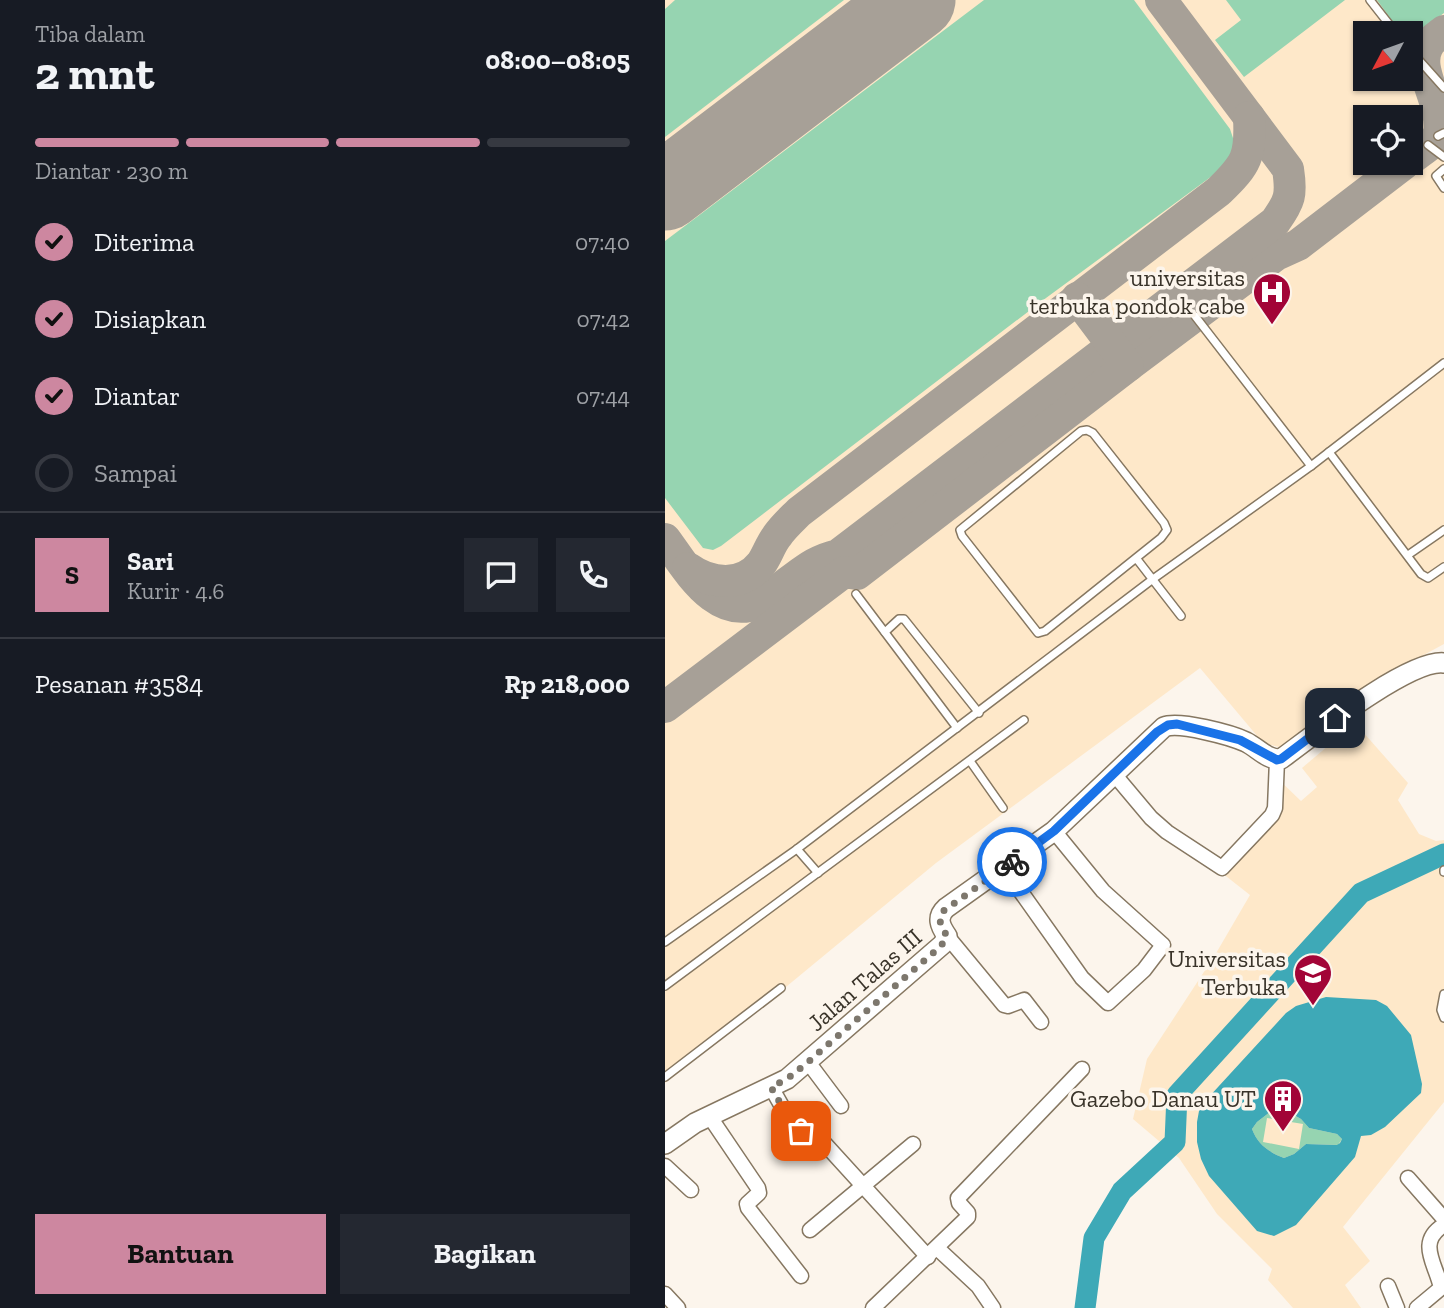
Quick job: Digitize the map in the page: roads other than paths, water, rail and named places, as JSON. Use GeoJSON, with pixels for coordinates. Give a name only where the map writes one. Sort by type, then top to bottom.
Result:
{"type":"FeatureCollection","features":[{"type":"Feature","properties":{"kind":"street"},"geometry":{"type":"LineString","coordinates":[[1114,774],[1167,832],[1222,868],[1272,815],[1275,808],[1277,760],[1360,702],[1428,664],[1444,663]]}},
{"type":"Feature","properties":{"kind":"street","name":"Jalan Talas III"},"geometry":{"type":"LineString","coordinates":[[665,1144],[686,1129],[787,1079],[808,1062],[941,946],[947,936],[940,924],[942,912],[1054,831],[1157,732],[1173,724],[1240,740],[1277,760]]}},
{"type":"Feature","properties":{"kind":"street"},"geometry":{"type":"LineString","coordinates":[[1003,868],[1082,978],[1108,1003],[1144,970],[1163,945],[1103,891],[1054,831]]}},
{"type":"Feature","properties":{"kind":"street"},"geometry":{"type":"LineString","coordinates":[[947,936],[1005,1005],[1024,1000],[1041,1022]]}},
{"type":"Feature","properties":{"kind":"street"},"geometry":{"type":"LineString","coordinates":[[808,1062],[841,1105]]}},
{"type":"Feature","properties":{"kind":"street"},"geometry":{"type":"LineString","coordinates":[[873,1308],[969,1215],[958,1203],[958,1198],[1082,1069]]}},
{"type":"Feature","properties":{"kind":"street"},"geometry":{"type":"LineString","coordinates":[[771,1087],[784,1110],[801,1131],[823,1142],[861,1185],[932,1253],[978,1286],[993,1308]]}},
{"type":"Feature","properties":{"kind":"street"},"geometry":{"type":"LineString","coordinates":[[710,1117],[759,1190],[758,1195],[747,1204],[748,1208],[801,1276]]}},
{"type":"Feature","properties":{"kind":"street"},"geometry":{"type":"LineString","coordinates":[[810,1230],[913,1144]]}},
{"type":"Feature","properties":{"kind":"street"},"geometry":{"type":"LineString","coordinates":[[665,1166],[691,1190]]}},
{"type":"Feature","properties":{"kind":"street"},"geometry":{"type":"LineString","coordinates":[[1408,1178],[1444,1219]]}},
{"type":"Feature","properties":{"kind":"street"},"geometry":{"type":"LineString","coordinates":[[1417,1308],[1441,1291],[1429,1245],[1433,1232],[1444,1225]]}},
{"type":"Feature","properties":{"kind":"street"},"geometry":{"type":"LineString","coordinates":[[1388,1286],[1398,1308]]}},
{"type":"Feature","properties":{"kind":"street"},"geometry":{"type":"LineString","coordinates":[[665,1294],[678,1308]]}},
{"type":"Feature","properties":{"kind":"lane"},"geometry":{"type":"LineString","coordinates":[[1370,0],[1387,21]]}},
{"type":"Feature","properties":{"kind":"lane"},"geometry":{"type":"LineString","coordinates":[[1423,64],[1444,88]]}},
{"type":"Feature","properties":{"kind":"lane"},"geometry":{"type":"LineString","coordinates":[[1428,145],[1444,157]]}},
{"type":"Feature","properties":{"kind":"lane"},"geometry":{"type":"LineString","coordinates":[[1444,169],[1436,176],[1444,188]]}},
{"type":"Feature","properties":{"kind":"lane"},"geometry":{"type":"LineString","coordinates":[[1195,316],[1311,466]]}},
{"type":"Feature","properties":{"kind":"lane"},"geometry":{"type":"LineString","coordinates":[[665,942],[797,849],[1153,579],[1311,466],[1444,363]]}},
{"type":"Feature","properties":{"kind":"lane"},"geometry":{"type":"LineString","coordinates":[[1087,430],[1093,433],[1167,530],[1136,558],[1045,631],[1038,633],[960,530],[1081,431],[1087,430]]}},
{"type":"Feature","properties":{"kind":"lane"},"geometry":{"type":"LineString","coordinates":[[1329,452],[1421,574],[1428,578],[1444,567]]}},
{"type":"Feature","properties":{"kind":"lane"},"geometry":{"type":"LineString","coordinates":[[1408,555],[1444,530]]}},
{"type":"Feature","properties":{"kind":"lane"},"geometry":{"type":"LineString","coordinates":[[1136,558],[1181,616]]}},
{"type":"Feature","properties":{"kind":"lane"},"geometry":{"type":"LineString","coordinates":[[856,594],[957,728]]}},
{"type":"Feature","properties":{"kind":"lane"},"geometry":{"type":"LineString","coordinates":[[885,632],[899,619],[904,619],[978,712]]}},
{"type":"Feature","properties":{"kind":"lane"},"geometry":{"type":"LineString","coordinates":[[665,986],[1024,720]]}},
{"type":"Feature","properties":{"kind":"lane"},"geometry":{"type":"LineString","coordinates":[[970,761],[1003,808]]}},
{"type":"Feature","properties":{"kind":"lane"},"geometry":{"type":"LineString","coordinates":[[797,849],[818,873]]}},
{"type":"Feature","properties":{"kind":"lane"},"geometry":{"type":"LineString","coordinates":[[665,1077],[781,988]]}},
{"type":"Feature","properties":{"kind":"lane"},"geometry":{"type":"LineString","coordinates":[[1444,994],[1441,1010],[1444,1018]]}},
{"type":"Feature","properties":{"kind":"water"},"geometry":{"type":"Polygon","coordinates":[[[1326,997],[1376,1000],[1387,1006],[1411,1035],[1422,1084],[1421,1093],[1385,1127],[1371,1135],[1361,1136],[1355,1157],[1296,1225],[1274,1236],[1257,1231],[1209,1176],[1197,1142],[1197,1122],[1199,1111],[1207,1099],[1286,1013],[1296,1006],[1326,997]],[[1278,1106],[1252,1129],[1265,1147],[1284,1158],[1306,1144],[1340,1143],[1342,1139],[1337,1134],[1309,1128],[1301,1119],[1278,1106]]]}},
{"type":"Feature","properties":{"kind":"waterway"},"geometry":{"type":"LineString","coordinates":[[1085,1308],[1094,1238],[1122,1191],[1175,1142],[1177,1095],[1361,893],[1444,854]]}},
{"type":"Feature","properties":{"kind":"place","name":"universitas terbuka pondok cabe"},"geometry":{"type":"Point","coordinates":[1272,326]}},
{"type":"Feature","properties":{"kind":"place","name":"Universitas Terbuka"},"geometry":{"type":"Point","coordinates":[1313,1007]}},
{"type":"Feature","properties":{"kind":"place","name":"Gazebo Danau UT"},"geometry":{"type":"Point","coordinates":[1283,1133]}}]}
